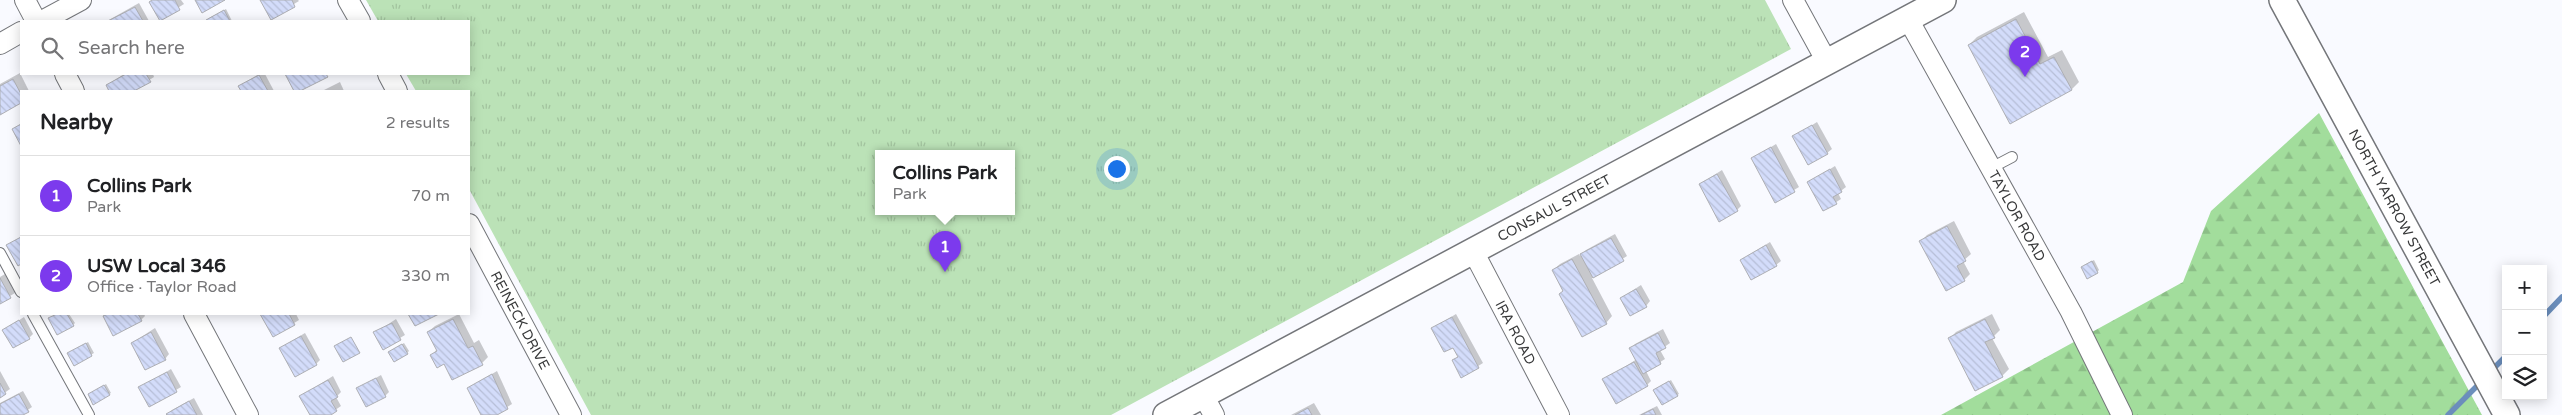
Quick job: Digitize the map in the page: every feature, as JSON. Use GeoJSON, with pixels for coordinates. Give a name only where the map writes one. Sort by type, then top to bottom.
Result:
{"type":"FeatureCollection","features":[{"type":"Feature","properties":{"kind":"street"},"geometry":{"type":"LineString","coordinates":[[25,0],[35,20]]}},
{"type":"Feature","properties":{"kind":"street"},"geometry":{"type":"LineString","coordinates":[[44,20],[81,0]]}},
{"type":"Feature","properties":{"kind":"street"},"geometry":{"type":"LineString","coordinates":[[348,0],[359,20]]}},
{"type":"Feature","properties":{"kind":"street"},"geometry":{"type":"LineString","coordinates":[[1793,0],[1827,62]]}},
{"type":"Feature","properties":{"kind":"street","name":"CONSAUL STREET"},"geometry":{"type":"LineString","coordinates":[[1166,415],[1208,405],[1472,251],[1943,0]]}},
{"type":"Feature","properties":{"kind":"street","name":"NORTH YARROW STREET"},"geometry":{"type":"LineString","coordinates":[[2282,0],[2506,415]]}},
{"type":"Feature","properties":{"kind":"street","name":"TAYLOR ROAD"},"geometry":{"type":"LineString","coordinates":[[1908,18],[2071,312],[2122,415]]}},
{"type":"Feature","properties":{"kind":"street"},"geometry":{"type":"LineString","coordinates":[[0,44],[20,33]]}},
{"type":"Feature","properties":{"kind":"street"},"geometry":{"type":"LineString","coordinates":[[66,75],[73,90]]}},
{"type":"Feature","properties":{"kind":"street"},"geometry":{"type":"LineString","coordinates":[[389,75],[396,90]]}},
{"type":"Feature","properties":{"kind":"street","name":"REINECK DRIVE"},"geometry":{"type":"LineString","coordinates":[[470,226],[571,415]]}},
{"type":"Feature","properties":{"kind":"street","name":"IRA ROAD"},"geometry":{"type":"LineString","coordinates":[[1472,251],[1559,415]]}},
{"type":"Feature","properties":{"kind":"street"},"geometry":{"type":"LineString","coordinates":[[195,315],[248,415]]}},
{"type":"Feature","properties":{"kind":"lane"},"geometry":{"type":"LineString","coordinates":[[1992,168],[2012,157]]}},
{"type":"Feature","properties":{"kind":"lane"},"geometry":{"type":"LineString","coordinates":[[0,253],[20,290]]}},
{"type":"Feature","properties":{"kind":"lane"},"geometry":{"type":"LineString","coordinates":[[34,315],[89,415]]}},
{"type":"Feature","properties":{"kind":"green space"},"geometry":{"type":"Polygon","coordinates":[[[366,0],[1765,0],[1791,49],[1111,415],[591,415],[470,191],[470,90],[415,90],[407,75],[470,75],[470,20],[377,20],[366,0]]]}},
{"type":"Feature","properties":{"kind":"green space"},"geometry":{"type":"Polygon","coordinates":[[[2319,113],[2482,415],[1941,415],[2183,282],[2211,211],[2319,113]]]}},
{"type":"Feature","properties":{"kind":"building"},"geometry":{"type":"Polygon","coordinates":[[[152,0],[175,0],[180,10],[159,20],[149,2],[152,0]]]}},
{"type":"Feature","properties":{"kind":"building"},"geometry":{"type":"Polygon","coordinates":[[[195,0],[225,0],[202,13],[195,0]]]}},
{"type":"Feature","properties":{"kind":"building"},"geometry":{"type":"Polygon","coordinates":[[[260,0],[292,0],[295,7],[271,20],[260,0]]]}},
{"type":"Feature","properties":{"kind":"building"},"geometry":{"type":"Polygon","coordinates":[[[135,7],[142,20],[110,20],[135,7]]]}},
{"type":"Feature","properties":{"kind":"building"},"geometry":{"type":"Polygon","coordinates":[[[224,10],[229,20],[206,20],[224,10]]]}},
{"type":"Feature","properties":{"kind":"building"},"geometry":{"type":"Polygon","coordinates":[[[2016,19],[2040,64],[2054,57],[2072,90],[2010,124],[1968,45],[2016,19]]]}},
{"type":"Feature","properties":{"kind":"building"},"geometry":{"type":"Polygon","coordinates":[[[124,75],[147,75],[151,82],[136,90],[108,90],[106,85],[124,75]]]}},
{"type":"Feature","properties":{"kind":"building"},"geometry":{"type":"Polygon","coordinates":[[[259,75],[267,90],[240,90],[238,86],[259,75]]]}},
{"type":"Feature","properties":{"kind":"building"},"geometry":{"type":"Polygon","coordinates":[[[286,75],[327,75],[328,77],[302,90],[293,90],[286,75]]]}},
{"type":"Feature","properties":{"kind":"building"},"geometry":{"type":"Polygon","coordinates":[[[13,79],[20,92],[20,104],[0,115],[0,86],[13,79]]]}},
{"type":"Feature","properties":{"kind":"building"},"geometry":{"type":"Polygon","coordinates":[[[20,125],[20,144],[12,129],[20,125]]]}},
{"type":"Feature","properties":{"kind":"building"},"geometry":{"type":"Polygon","coordinates":[[[1812,125],[1828,154],[1808,165],[1792,136],[1812,125]]]}},
{"type":"Feature","properties":{"kind":"building"},"geometry":{"type":"Polygon","coordinates":[[[1771,147],[1795,192],[1775,203],[1751,158],[1771,147]]]}},
{"type":"Feature","properties":{"kind":"building"},"geometry":{"type":"Polygon","coordinates":[[[1830,169],[1842,192],[1833,197],[1837,204],[1823,211],[1807,182],[1830,169]]]}},
{"type":"Feature","properties":{"kind":"building"},"geometry":{"type":"Polygon","coordinates":[[[1717,174],[1738,211],[1719,222],[1699,184],[1717,174]]]}},
{"type":"Feature","properties":{"kind":"building"},"geometry":{"type":"Polygon","coordinates":[[[1947,226],[1966,261],[1957,266],[1965,281],[1946,291],[1919,241],[1947,226]]]}},
{"type":"Feature","properties":{"kind":"building"},"geometry":{"type":"Polygon","coordinates":[[[20,238],[20,265],[18,266],[6,245],[20,238]]]}},
{"type":"Feature","properties":{"kind":"building"},"geometry":{"type":"Polygon","coordinates":[[[1611,238],[1624,261],[1593,278],[1580,254],[1611,238]]]}},
{"type":"Feature","properties":{"kind":"building"},"geometry":{"type":"Polygon","coordinates":[[[1766,245],[1777,266],[1751,280],[1740,260],[1766,245]]]}},
{"type":"Feature","properties":{"kind":"building"},"geometry":{"type":"Polygon","coordinates":[[[1572,259],[1607,324],[1582,337],[1559,294],[1563,291],[1552,270],[1572,259]]]}},
{"type":"Feature","properties":{"kind":"building"},"geometry":{"type":"Polygon","coordinates":[[[2092,261],[2098,273],[2087,279],[2081,267],[2092,261]]]}},
{"type":"Feature","properties":{"kind":"building"},"geometry":{"type":"Polygon","coordinates":[[[0,278],[11,298],[0,304],[0,278]]]}},
{"type":"Feature","properties":{"kind":"building"},"geometry":{"type":"Polygon","coordinates":[[[1636,289],[1647,307],[1630,316],[1620,298],[1636,289]]]}},
{"type":"Feature","properties":{"kind":"building"},"geometry":{"type":"Polygon","coordinates":[[[55,315],[68,315],[74,326],[57,335],[48,318],[55,315]]]}},
{"type":"Feature","properties":{"kind":"building"},"geometry":{"type":"Polygon","coordinates":[[[139,315],[142,321],[113,336],[103,316],[139,315]]]}},
{"type":"Feature","properties":{"kind":"building"},"geometry":{"type":"Polygon","coordinates":[[[261,315],[290,315],[295,325],[273,337],[261,315]]]}},
{"type":"Feature","properties":{"kind":"building"},"geometry":{"type":"Polygon","coordinates":[[[409,315],[437,315],[415,326],[409,315]]]}},
{"type":"Feature","properties":{"kind":"building"},"geometry":{"type":"Polygon","coordinates":[[[1452,317],[1479,368],[1461,378],[1452,360],[1458,357],[1453,348],[1444,352],[1431,328],[1452,317]]]}},
{"type":"Feature","properties":{"kind":"building"},"geometry":{"type":"Polygon","coordinates":[[[453,319],[468,348],[473,346],[483,365],[452,380],[444,364],[437,368],[430,355],[437,351],[427,332],[453,319]]]}},
{"type":"Feature","properties":{"kind":"building"},"geometry":{"type":"Polygon","coordinates":[[[1985,319],[1995,338],[1985,342],[2003,377],[1975,391],[1948,338],[1985,319]]]}},
{"type":"Feature","properties":{"kind":"building"},"geometry":{"type":"Polygon","coordinates":[[[19,320],[30,339],[13,348],[2,330],[19,320]]]}},
{"type":"Feature","properties":{"kind":"building"},"geometry":{"type":"Polygon","coordinates":[[[392,323],[401,340],[383,350],[373,332],[392,323]]]}},
{"type":"Feature","properties":{"kind":"building"},"geometry":{"type":"Polygon","coordinates":[[[151,332],[166,360],[145,370],[131,343],[151,332]]]}},
{"type":"Feature","properties":{"kind":"building"},"geometry":{"type":"Polygon","coordinates":[[[1658,333],[1666,348],[1656,353],[1661,364],[1643,374],[1629,348],[1658,333]]]}},
{"type":"Feature","properties":{"kind":"building"},"geometry":{"type":"Polygon","coordinates":[[[301,336],[317,365],[295,377],[279,348],[301,336]]]}},
{"type":"Feature","properties":{"kind":"building"},"geometry":{"type":"Polygon","coordinates":[[[351,337],[360,353],[343,362],[334,346],[351,337]]]}},
{"type":"Feature","properties":{"kind":"building"},"geometry":{"type":"Polygon","coordinates":[[[86,343],[92,356],[74,366],[67,353],[86,343]]]}},
{"type":"Feature","properties":{"kind":"building"},"geometry":{"type":"Polygon","coordinates":[[[402,344],[408,354],[394,362],[388,352],[402,344]]]}},
{"type":"Feature","properties":{"kind":"building"},"geometry":{"type":"Polygon","coordinates":[[[1634,362],[1648,386],[1616,404],[1602,379],[1634,362]]]}},
{"type":"Feature","properties":{"kind":"building"},"geometry":{"type":"Polygon","coordinates":[[[167,372],[177,392],[149,407],[138,387],[167,372]]]}},
{"type":"Feature","properties":{"kind":"building"},"geometry":{"type":"Polygon","coordinates":[[[492,374],[508,409],[497,415],[481,415],[467,388],[492,374]]]}},
{"type":"Feature","properties":{"kind":"building"},"geometry":{"type":"Polygon","coordinates":[[[376,378],[386,397],[366,407],[356,388],[376,378]]]}},
{"type":"Feature","properties":{"kind":"building"},"geometry":{"type":"Polygon","coordinates":[[[328,380],[338,397],[331,401],[337,411],[331,415],[310,415],[299,396],[328,380]]]}},
{"type":"Feature","properties":{"kind":"building"},"geometry":{"type":"Polygon","coordinates":[[[1669,381],[1678,396],[1662,405],[1653,390],[1669,381]]]}},
{"type":"Feature","properties":{"kind":"building"},"geometry":{"type":"Polygon","coordinates":[[[0,383],[6,394],[0,398],[0,383]]]}},
{"type":"Feature","properties":{"kind":"building"},"geometry":{"type":"Polygon","coordinates":[[[104,385],[110,395],[93,405],[88,394],[104,385]]]}},
{"type":"Feature","properties":{"kind":"building"},"geometry":{"type":"Polygon","coordinates":[[[19,394],[29,412],[23,415],[0,415],[0,404],[19,394]]]}},
{"type":"Feature","properties":{"kind":"building"},"geometry":{"type":"Polygon","coordinates":[[[189,401],[197,415],[166,414],[189,401]]]}},
{"type":"Feature","properties":{"kind":"building"},"geometry":{"type":"Polygon","coordinates":[[[1308,408],[1312,415],[1295,415],[1308,408]]]}},
{"type":"Feature","properties":{"kind":"building"},"geometry":{"type":"Polygon","coordinates":[[[1653,409],[1656,415],[1641,415],[1653,409]]]}},
{"type":"Feature","properties":{"kind":"waterway"},"geometry":{"type":"LineString","coordinates":[[2547,313],[2562,297]]}},
{"type":"Feature","properties":{"kind":"waterway"},"geometry":{"type":"LineString","coordinates":[[2490,372],[2502,360]]}},
{"type":"Feature","properties":{"kind":"waterway"},"geometry":{"type":"LineString","coordinates":[[2448,415],[2482,381]]}},
{"type":"Feature","properties":{"kind":"place","name":"USW Local 346"},"geometry":{"type":"Point","coordinates":[2025,77]}},
{"type":"Feature","properties":{"kind":"place","name":"Collins Park"},"geometry":{"type":"Point","coordinates":[945,272]}}]}
